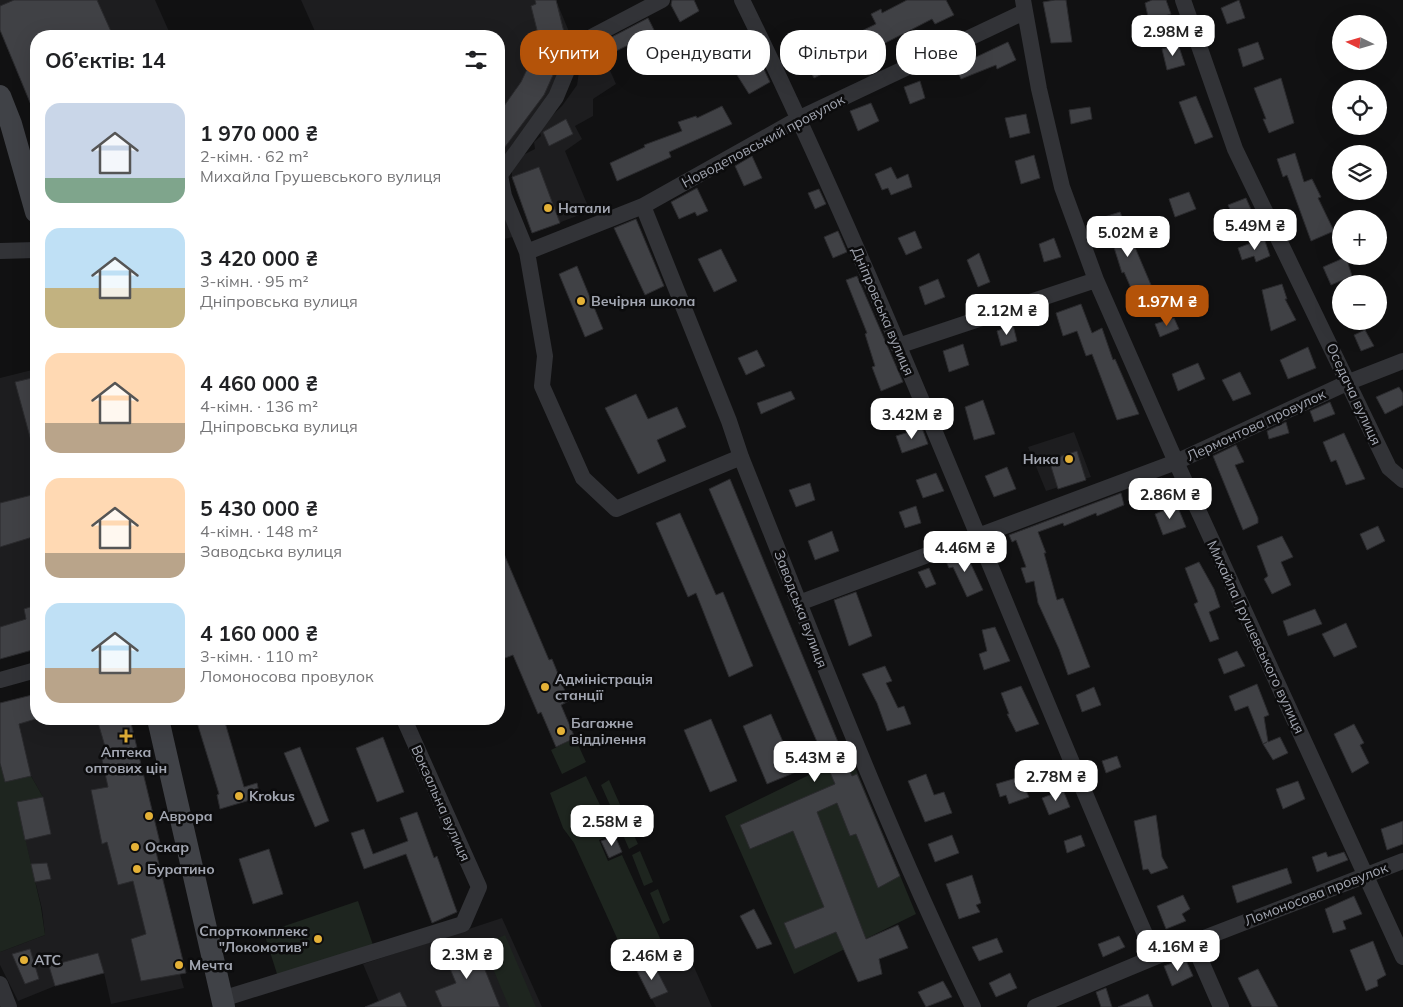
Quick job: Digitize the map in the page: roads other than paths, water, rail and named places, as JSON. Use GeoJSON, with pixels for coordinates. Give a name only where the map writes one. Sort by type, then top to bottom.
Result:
{"type":"FeatureCollection","features":[{"type":"Feature","properties":{"kind":"street"},"geometry":{"type":"LineString","coordinates":[[505,168],[556,97],[578,44],[662,0]]}},
{"type":"Feature","properties":{"kind":"street","name":"Дніпровська вулиця"},"geometry":{"type":"LineString","coordinates":[[742,0],[800,118],[979,538],[1083,795],[1155,957]]}},
{"type":"Feature","properties":{"kind":"street","name":"Оседача вулиця"},"geometry":{"type":"LineString","coordinates":[[1183,0],[1235,149],[1389,468],[1403,480]]}},
{"type":"Feature","properties":{"kind":"street","name":"Новодеповський провулок"},"geometry":{"type":"LineString","coordinates":[[527,252],[643,206],[800,118],[1024,6]]}},
{"type":"Feature","properties":{"kind":"street","name":"Михайла Грушевського вулиця"},"geometry":{"type":"LineString","coordinates":[[1024,6],[1039,90],[1062,187],[1096,280],[1176,462],[1403,957]]}},
{"type":"Feature","properties":{"kind":"street"},"geometry":{"type":"LineString","coordinates":[[0,96],[12,124],[30,190]]}},
{"type":"Feature","properties":{"kind":"street"},"geometry":{"type":"LineString","coordinates":[[505,198],[527,252],[545,356],[542,386],[583,478],[616,509],[741,457]]}},
{"type":"Feature","properties":{"kind":"street","name":"Заводська вулиця"},"geometry":{"type":"LineString","coordinates":[[643,206],[730,421],[741,457],[826,673],[935,928],[973,1007]]}},
{"type":"Feature","properties":{"kind":"street"},"geometry":{"type":"LineString","coordinates":[[0,251],[30,250]]}},
{"type":"Feature","properties":{"kind":"street"},"geometry":{"type":"LineString","coordinates":[[898,346],[1096,280]]}},
{"type":"Feature","properties":{"kind":"street","name":"Лермонтова провулок"},"geometry":{"type":"LineString","coordinates":[[799,603],[979,538],[1176,462],[1349,382],[1403,361]]}},
{"type":"Feature","properties":{"kind":"street"},"geometry":{"type":"LineString","coordinates":[[0,680],[30,672]]}},
{"type":"Feature","properties":{"kind":"street"},"geometry":{"type":"LineString","coordinates":[[159,725],[223,1003]]}},
{"type":"Feature","properties":{"kind":"street","name":"Вокзальна вулиця"},"geometry":{"type":"LineString","coordinates":[[223,1003],[463,924],[479,886],[407,725]]}},
{"type":"Feature","properties":{"kind":"street","name":"Ломоносова провулок"},"geometry":{"type":"LineString","coordinates":[[1035,1007],[1155,957],[1403,861]]}},
{"type":"Feature","properties":{"kind":"street"},"geometry":{"type":"LineString","coordinates":[[1193,943],[1221,1007]]}},
{"type":"Feature","properties":{"kind":"street"},"geometry":{"type":"LineString","coordinates":[[0,984],[9,1007]]}},
{"type":"Feature","properties":{"kind":"place","name":"Натали"},"geometry":{"type":"Point","coordinates":[548,208]}},
{"type":"Feature","properties":{"kind":"place","name":"Вечірня школа"},"geometry":{"type":"Point","coordinates":[581,301]}},
{"type":"Feature","properties":{"kind":"place","name":"Ника"},"geometry":{"type":"Point","coordinates":[1069,459]}},
{"type":"Feature","properties":{"kind":"place","name":"Адміністрація станції"},"geometry":{"type":"Point","coordinates":[545,687]}},
{"type":"Feature","properties":{"kind":"place","name":"Багажне відділення"},"geometry":{"type":"Point","coordinates":[561,731]}},
{"type":"Feature","properties":{"kind":"place","name":"Аптека оптових цін"},"geometry":{"type":"Point","coordinates":[126,736]}},
{"type":"Feature","properties":{"kind":"place","name":"Krokus"},"geometry":{"type":"Point","coordinates":[239,796]}},
{"type":"Feature","properties":{"kind":"place","name":"Аврора"},"geometry":{"type":"Point","coordinates":[149,816]}},
{"type":"Feature","properties":{"kind":"place","name":"Оскар"},"geometry":{"type":"Point","coordinates":[135,847]}},
{"type":"Feature","properties":{"kind":"place","name":"Буратино"},"geometry":{"type":"Point","coordinates":[137,869]}},
{"type":"Feature","properties":{"kind":"place","name":"Спорткомплекс \"Локомотив\""},"geometry":{"type":"Point","coordinates":[318,939]}},
{"type":"Feature","properties":{"kind":"place","name":"АТС"},"geometry":{"type":"Point","coordinates":[24,960]}},
{"type":"Feature","properties":{"kind":"place","name":"Мечта"},"geometry":{"type":"Point","coordinates":[179,965]}}]}
